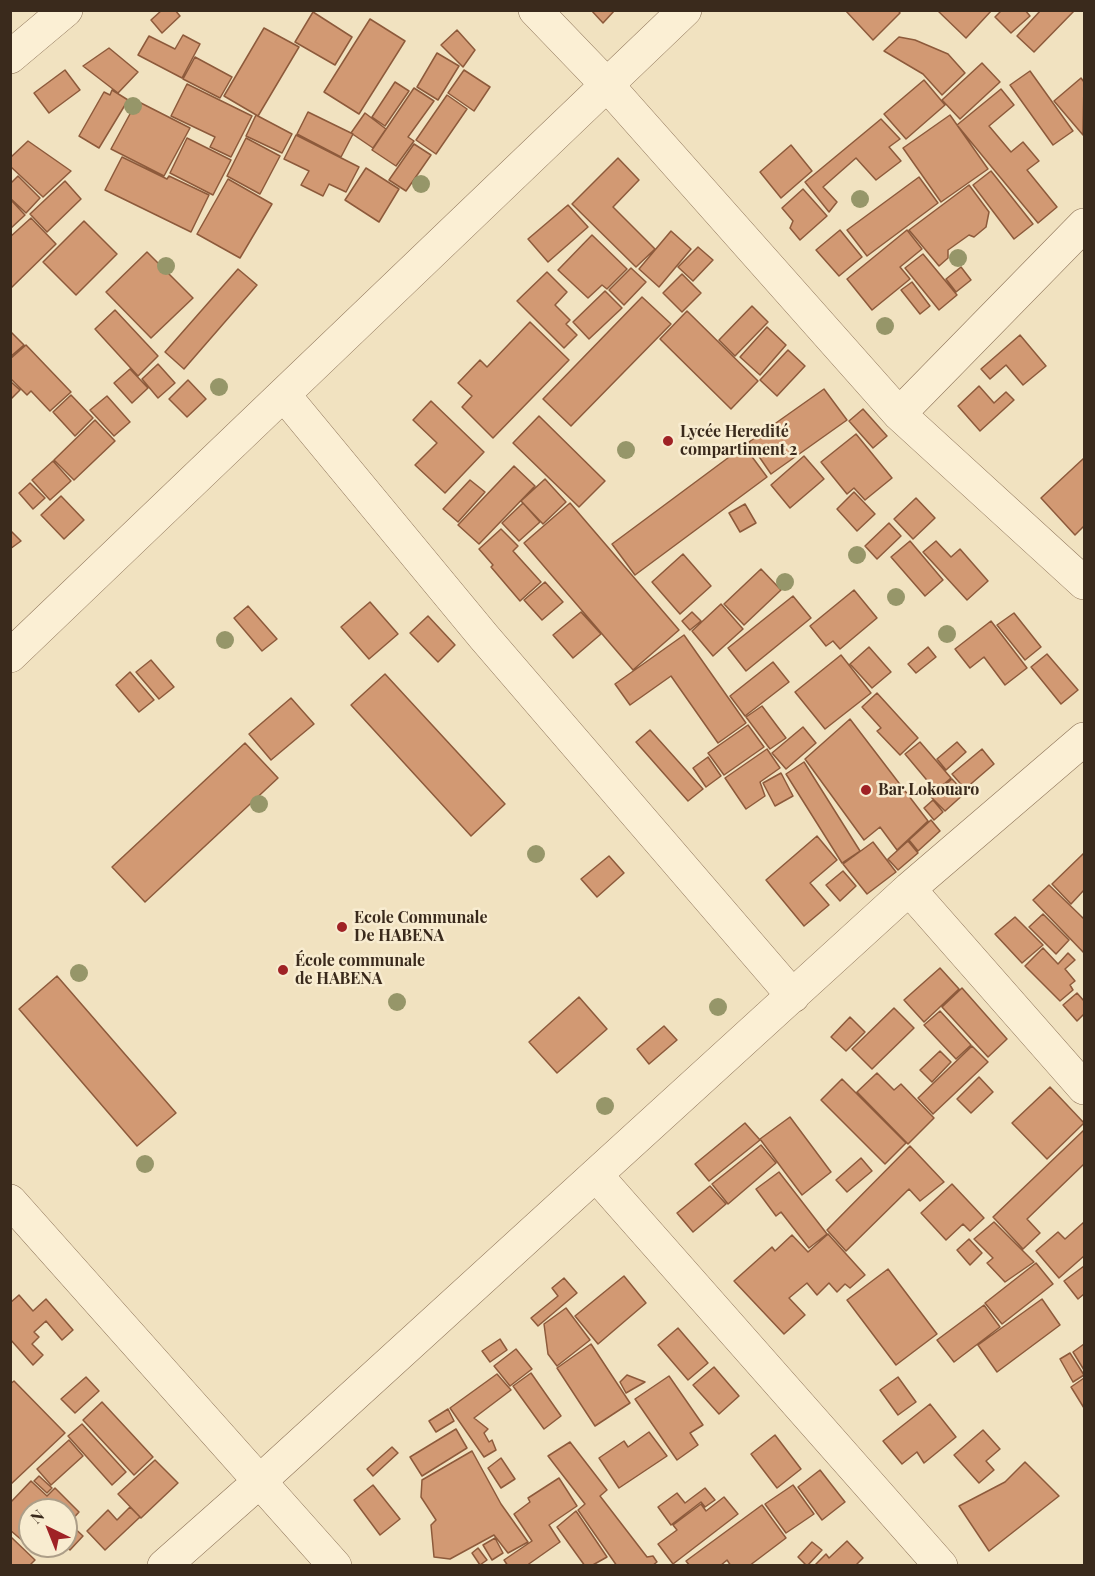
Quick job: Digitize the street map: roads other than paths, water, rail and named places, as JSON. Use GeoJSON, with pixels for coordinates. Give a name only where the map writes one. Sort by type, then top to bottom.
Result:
{"type":"FeatureCollection","features":[{"type":"Feature","properties":{"kind":"street"},"geometry":{"type":"LineString","coordinates":[[10,57],[66,10]]}},
{"type":"Feature","properties":{"kind":"street"},"geometry":{"type":"LineString","coordinates":[[535,10],[608,86],[899,414],[1084,583]]}},
{"type":"Feature","properties":{"kind":"street"},"geometry":{"type":"LineString","coordinates":[[10,656],[685,10]]}},
{"type":"Feature","properties":{"kind":"street"},"geometry":{"type":"LineString","coordinates":[[899,414],[1084,225]]}},
{"type":"Feature","properties":{"kind":"street"},"geometry":{"type":"LineString","coordinates":[[284,395],[484,637],[793,996]]}},
{"type":"Feature","properties":{"kind":"street"},"geometry":{"type":"LineString","coordinates":[[164,1566],[909,889],[1084,739]]}},
{"type":"Feature","properties":{"kind":"street"},"geometry":{"type":"LineString","coordinates":[[909,889],[1084,1088]]}},
{"type":"Feature","properties":{"kind":"street"},"geometry":{"type":"LineString","coordinates":[[596,1175],[941,1566]]}},
{"type":"Feature","properties":{"kind":"street"},"geometry":{"type":"LineString","coordinates":[[10,1201],[335,1566]]}},
{"type":"Feature","properties":{"kind":"place","name":"Lycée Heredité compartiment 2"},"geometry":{"type":"Point","coordinates":[668,441]}},
{"type":"Feature","properties":{"kind":"place","name":"Bar Lokouaro"},"geometry":{"type":"Point","coordinates":[866,790]}},
{"type":"Feature","properties":{"kind":"place","name":"Ecole Communale De HABENA"},"geometry":{"type":"Point","coordinates":[342,927]}},
{"type":"Feature","properties":{"kind":"place","name":"École communale de HABENA"},"geometry":{"type":"Point","coordinates":[283,970]}}]}
